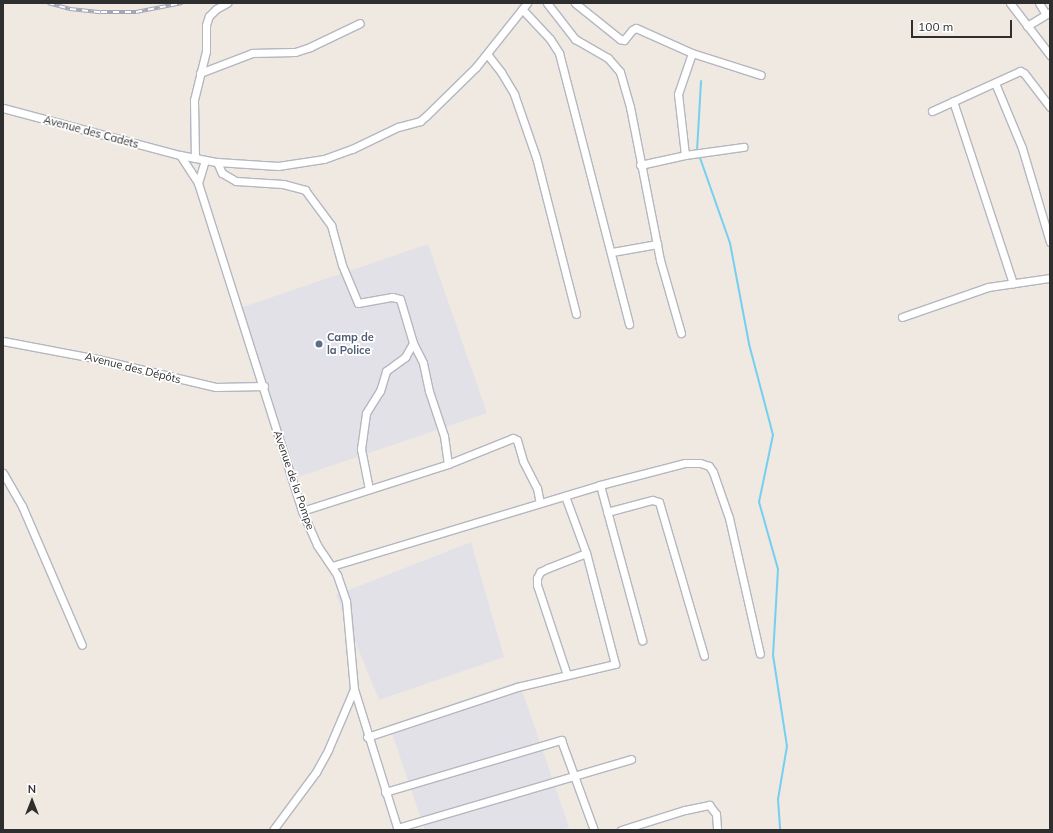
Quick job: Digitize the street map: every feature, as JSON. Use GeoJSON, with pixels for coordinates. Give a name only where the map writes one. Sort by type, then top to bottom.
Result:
{"type":"FeatureCollection","features":[{"type":"Feature","properties":{"kind":"street"},"geometry":{"type":"LineString","coordinates":[[195,158],[194,100],[206,51],[209,16],[227,3]]}},
{"type":"Feature","properties":{"kind":"street"},"geometry":{"type":"LineString","coordinates":[[547,3],[575,40],[608,58],[620,72],[630,106],[640,165],[657,244],[681,333]]}},
{"type":"Feature","properties":{"kind":"street"},"geometry":{"type":"LineString","coordinates":[[575,3],[620,40],[624,40],[632,30],[636,28],[692,54],[761,75]]}},
{"type":"Feature","properties":{"kind":"street"},"geometry":{"type":"LineString","coordinates":[[1010,3],[1050,55]]}},
{"type":"Feature","properties":{"kind":"street"},"geometry":{"type":"LineString","coordinates":[[1027,26],[1048,13],[1039,3]]}},
{"type":"Feature","properties":{"kind":"street"},"geometry":{"type":"LineString","coordinates":[[525,6],[550,39],[559,54],[612,252],[629,324]]}},
{"type":"Feature","properties":{"kind":"street","name":"Avenue des Cadets"},"geometry":{"type":"LineString","coordinates":[[3,108],[180,155],[217,162],[278,166],[324,159],[345,152],[398,127],[420,121],[465,80],[525,6]]}},
{"type":"Feature","properties":{"kind":"street"},"geometry":{"type":"LineString","coordinates":[[200,73],[252,53],[295,52],[310,47],[360,23]]}},
{"type":"Feature","properties":{"kind":"street"},"geometry":{"type":"LineString","coordinates":[[487,54],[501,72],[514,94],[536,157],[576,314]]}},
{"type":"Feature","properties":{"kind":"street"},"geometry":{"type":"LineString","coordinates":[[685,155],[678,94],[692,54]]}},
{"type":"Feature","properties":{"kind":"street"},"geometry":{"type":"LineString","coordinates":[[932,111],[1014,73],[1022,72],[1050,107]]}},
{"type":"Feature","properties":{"kind":"street"},"geometry":{"type":"LineString","coordinates":[[995,83],[1022,148],[1050,242]]}},
{"type":"Feature","properties":{"kind":"street"},"geometry":{"type":"LineString","coordinates":[[953,101],[1012,283]]}},
{"type":"Feature","properties":{"kind":"street"},"geometry":{"type":"LineString","coordinates":[[640,165],[685,155],[743,148]]}},
{"type":"Feature","properties":{"kind":"street","name":"Avenue de la Pompe"},"geometry":{"type":"LineString","coordinates":[[180,155],[198,183],[264,386],[302,511],[317,545],[332,566],[348,607],[354,689],[367,737],[398,829]]}},
{"type":"Feature","properties":{"kind":"street"},"geometry":{"type":"LineString","coordinates":[[198,183],[206,160]]}},
{"type":"Feature","properties":{"kind":"street"},"geometry":{"type":"LineString","coordinates":[[217,162],[225,176],[236,181],[283,184],[305,190],[331,225],[342,265],[357,300],[361,303],[392,297],[400,299],[414,344],[423,363],[429,391],[444,436],[448,464]]}},
{"type":"Feature","properties":{"kind":"street"},"geometry":{"type":"LineString","coordinates":[[612,252],[657,244]]}},
{"type":"Feature","properties":{"kind":"street"},"geometry":{"type":"LineString","coordinates":[[902,317],[988,286],[1050,278]]}},
{"type":"Feature","properties":{"kind":"street","name":"Avenue des Dépôts"},"geometry":{"type":"LineString","coordinates":[[3,341],[93,358],[216,387],[264,386]]}},
{"type":"Feature","properties":{"kind":"street"},"geometry":{"type":"LineString","coordinates":[[369,490],[361,449],[366,413],[380,391],[386,371],[405,357],[414,344]]}},
{"type":"Feature","properties":{"kind":"street"},"geometry":{"type":"LineString","coordinates":[[302,511],[448,464],[513,438],[517,440],[523,461],[537,488],[540,503]]}},
{"type":"Feature","properties":{"kind":"street"},"geometry":{"type":"LineString","coordinates":[[332,566],[600,485],[685,463],[709,466],[713,472],[729,518],[760,654]]}},
{"type":"Feature","properties":{"kind":"street"},"geometry":{"type":"LineString","coordinates":[[3,473],[22,506],[82,645]]}},
{"type":"Feature","properties":{"kind":"street"},"geometry":{"type":"LineString","coordinates":[[600,485],[642,640]]}},
{"type":"Feature","properties":{"kind":"street"},"geometry":{"type":"LineString","coordinates":[[367,737],[486,696],[616,663],[586,553],[565,496]]}},
{"type":"Feature","properties":{"kind":"street"},"geometry":{"type":"LineString","coordinates":[[607,512],[652,500],[660,502],[704,656]]}},
{"type":"Feature","properties":{"kind":"street"},"geometry":{"type":"LineString","coordinates":[[567,675],[537,585],[537,578],[540,572],[586,553]]}},
{"type":"Feature","properties":{"kind":"street"},"geometry":{"type":"LineString","coordinates":[[273,830],[325,756],[354,689]]}},
{"type":"Feature","properties":{"kind":"street"},"geometry":{"type":"LineString","coordinates":[[385,792],[561,740],[577,777],[594,830]]}},
{"type":"Feature","properties":{"kind":"street"},"geometry":{"type":"LineString","coordinates":[[398,829],[577,777],[631,759]]}},
{"type":"Feature","properties":{"kind":"street"},"geometry":{"type":"LineString","coordinates":[[621,830],[685,810],[709,805],[714,807],[717,830]]}},
{"type":"Feature","properties":{"kind":"shaded area"},"geometry":{"type":"Polygon","coordinates":[[[428,244],[487,413],[298,477],[240,308],[428,244]]]}},
{"type":"Feature","properties":{"kind":"shaded area"},"geometry":{"type":"Polygon","coordinates":[[[471,542],[504,657],[379,700],[336,595],[471,542]]]}},
{"type":"Feature","properties":{"kind":"shaded area"},"geometry":{"type":"Polygon","coordinates":[[[519,681],[569,827],[560,830],[425,830],[389,725],[519,681]]]}},
{"type":"Feature","properties":{"kind":"waterway"},"geometry":{"type":"LineString","coordinates":[[697,151],[701,81]]}},
{"type":"Feature","properties":{"kind":"waterway"},"geometry":{"type":"LineString","coordinates":[[699,155],[730,243],[749,344],[773,435],[759,502],[778,569],[773,655],[787,746],[778,799],[780,830]]}},
{"type":"Feature","properties":{"kind":"railway"},"geometry":{"type":"LineString","coordinates":[[48,3],[70,9],[101,12],[136,12],[182,3]]}},
{"type":"Feature","properties":{"kind":"place","name":"Camp de la Police"},"geometry":{"type":"Point","coordinates":[319,344]}}]}
